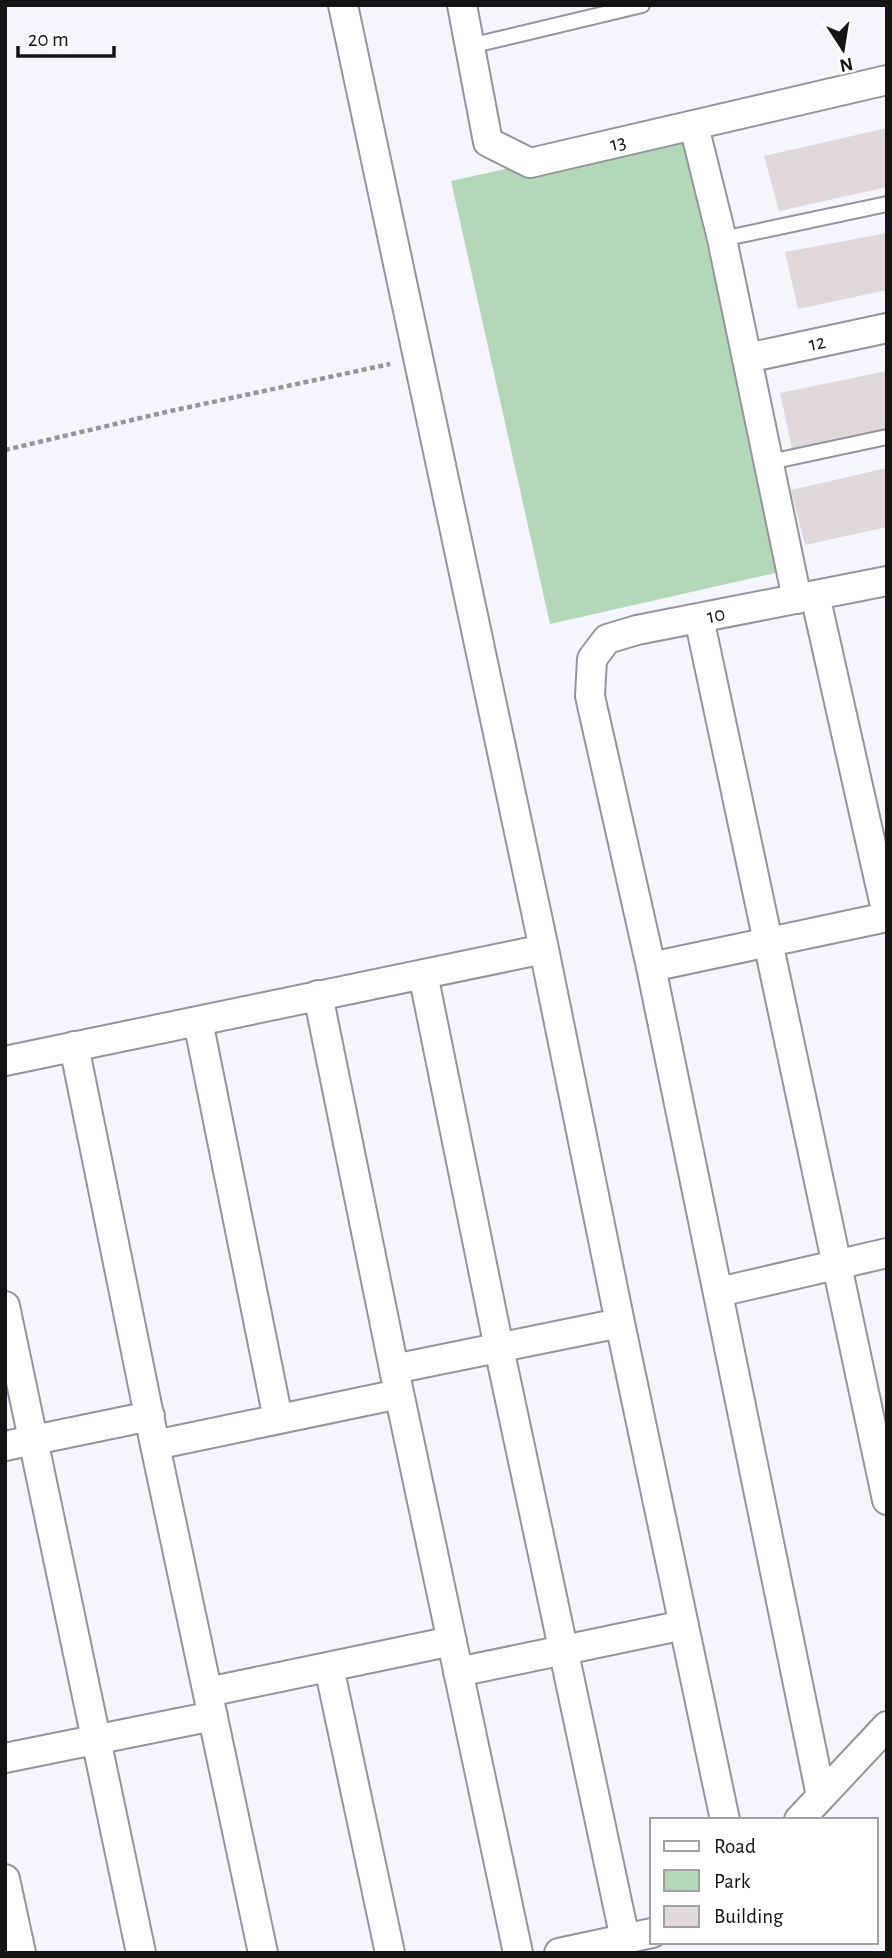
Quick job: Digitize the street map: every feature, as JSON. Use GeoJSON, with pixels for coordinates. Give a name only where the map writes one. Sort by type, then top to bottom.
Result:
{"type":"FeatureCollection","features":[{"type":"Feature","properties":{"kind":"street"},"geometry":{"type":"LineString","coordinates":[[343,5],[544,949],[725,1818]]}},
{"type":"Feature","properties":{"kind":"street","name":"13"},"geometry":{"type":"LineString","coordinates":[[462,5],[488,142],[530,163],[887,80]]}},
{"type":"Feature","properties":{"kind":"street"},"geometry":{"type":"LineString","coordinates":[[651,967],[887,916],[770,462],[722,239],[694,126]]}},
{"type":"Feature","properties":{"kind":"street","name":"12"},"geometry":{"type":"LineString","coordinates":[[747,358],[887,328]]}},
{"type":"Feature","properties":{"kind":"street","name":"10"},"geometry":{"type":"LineString","coordinates":[[821,1796],[651,967],[590,696],[592,659],[607,639],[638,630],[887,580]]}},
{"type":"Feature","properties":{"kind":"street"},"geometry":{"type":"LineString","coordinates":[[699,618],[887,1500]]}},
{"type":"Feature","properties":{"kind":"street"},"geometry":{"type":"LineString","coordinates":[[5,1061],[544,949]]}},
{"type":"Feature","properties":{"kind":"street"},"geometry":{"type":"LineString","coordinates":[[424,974],[499,1348],[625,1939]]}},
{"type":"Feature","properties":{"kind":"street"},"geometry":{"type":"LineString","coordinates":[[318,995],[518,1953]]}},
{"type":"Feature","properties":{"kind":"street"},"geometry":{"type":"LineString","coordinates":[[198,1021],[278,1419]]}},
{"type":"Feature","properties":{"kind":"street"},"geometry":{"type":"LineString","coordinates":[[74,1046],[263,1953]]}},
{"type":"Feature","properties":{"kind":"street"},"geometry":{"type":"LineString","coordinates":[[719,1292],[887,1253]]}},
{"type":"Feature","properties":{"kind":"street"},"geometry":{"type":"LineString","coordinates":[[5,1306],[19,1443],[96,1739],[141,1953]]}},
{"type":"Feature","properties":{"kind":"street"},"geometry":{"type":"LineString","coordinates":[[155,1445],[278,1419],[499,1348],[620,1323]]}},
{"type":"Feature","properties":{"kind":"street"},"geometry":{"type":"LineString","coordinates":[[19,1443],[149,1416]]}},
{"type":"Feature","properties":{"kind":"street"},"geometry":{"type":"LineString","coordinates":[[458,1672],[684,1625]]}},
{"type":"Feature","properties":{"kind":"street"},"geometry":{"type":"LineString","coordinates":[[5,1758],[96,1739],[330,1667],[452,1641]]}},
{"type":"Feature","properties":{"kind":"street"},"geometry":{"type":"LineString","coordinates":[[330,1667],[390,1953]]}},
{"type":"Feature","properties":{"kind":"street"},"geometry":{"type":"LineString","coordinates":[[801,1818],[887,1726]]}},
{"type":"Feature","properties":{"kind":"street"},"geometry":{"type":"LineString","coordinates":[[5,1879],[21,1953]]}},
{"type":"Feature","properties":{"kind":"street"},"geometry":{"type":"LineString","coordinates":[[559,1953],[650,1933]]}},
{"type":"Feature","properties":{"kind":"lane"},"geometry":{"type":"LineString","coordinates":[[470,46],[642,5]]}},
{"type":"Feature","properties":{"kind":"lane"},"geometry":{"type":"LineString","coordinates":[[722,239],[887,204]]}},
{"type":"Feature","properties":{"kind":"lane"},"geometry":{"type":"LineString","coordinates":[[770,462],[887,437]]}},
{"type":"Feature","properties":{"kind":"path"},"geometry":{"type":"LineString","coordinates":[[5,450],[418,358]]}},
{"type":"Feature","properties":{"kind":"green space"},"geometry":{"type":"Polygon","coordinates":[[[681,130],[780,572],[550,624],[451,181],[681,130]]]}},
{"type":"Feature","properties":{"kind":"building"},"geometry":{"type":"Polygon","coordinates":[[[887,128],[887,187],[779,211],[764,156],[887,128]]]}},
{"type":"Feature","properties":{"kind":"building"},"geometry":{"type":"Polygon","coordinates":[[[887,233],[887,290],[798,309],[785,252],[887,233]]]}},
{"type":"Feature","properties":{"kind":"building"},"geometry":{"type":"Polygon","coordinates":[[[887,371],[887,434],[793,453],[780,393],[887,371]]]}},
{"type":"Feature","properties":{"kind":"building"},"geometry":{"type":"Polygon","coordinates":[[[887,468],[887,527],[805,545],[791,490],[887,468]]]}}]}
